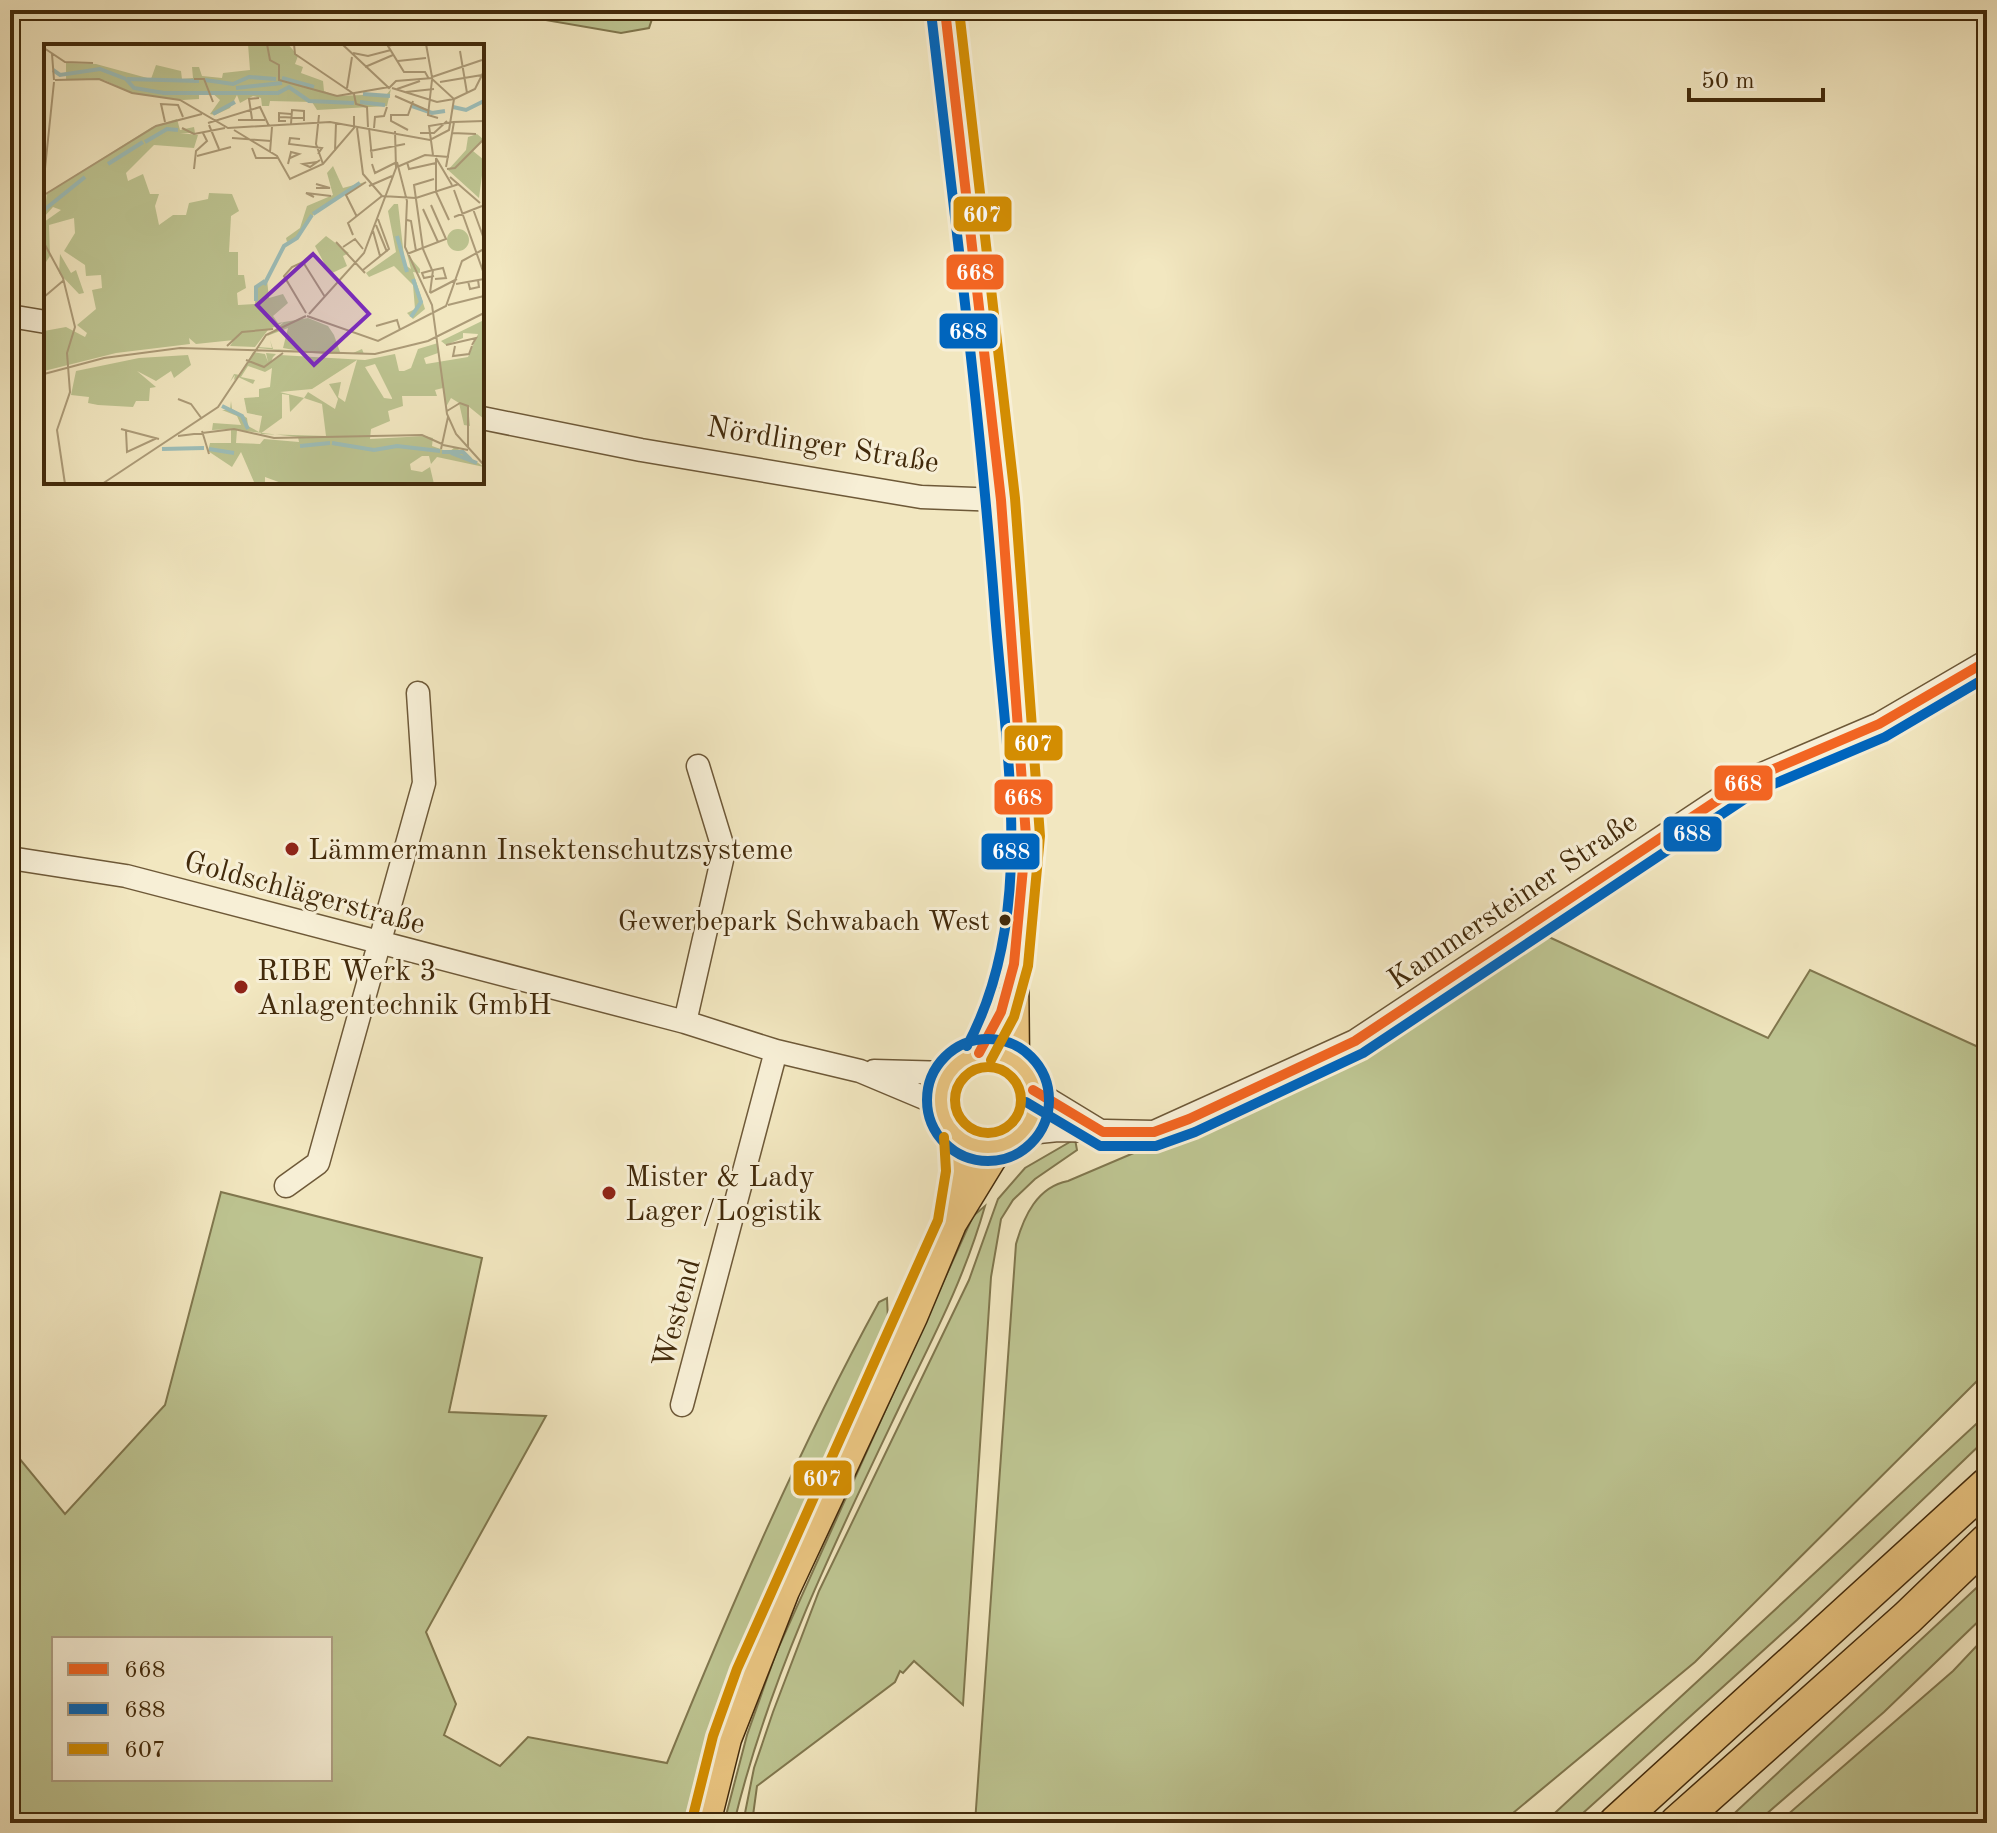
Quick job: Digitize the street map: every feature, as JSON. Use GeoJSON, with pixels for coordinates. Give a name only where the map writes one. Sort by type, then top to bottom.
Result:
{"type":"FeatureCollection","features":[{"type":"Feature","properties":{"kind":"highway"},"geometry":{"type":"LineString","coordinates":[[1616,1823],[1987,1485]]}},
{"type":"Feature","properties":{"kind":"highway"},"geometry":{"type":"LineString","coordinates":[[1677,1823],[1907,1618],[1987,1541]]}},
{"type":"Feature","properties":{"kind":"main road"},"geometry":{"type":"LineString","coordinates":[[945,10],[1001,500],[1026,836],[1014,964],[1015,1062]]}},
{"type":"Feature","properties":{"kind":"main road"},"geometry":{"type":"LineString","coordinates":[[979,1053],[1001,1012],[1014,964]]}},
{"type":"Feature","properties":{"kind":"main road"},"geometry":{"type":"LineString","coordinates":[[706,1823],[727,1739],[750,1675],[952,1224],[1010,1139],[1032,1114],[1033,1090],[1015,1062],[1004,1056],[979,1053],[957,1064],[949,1073],[941,1094],[941,1105],[950,1128],[958,1136],[986,1147],[1010,1139]]}},
{"type":"Feature","properties":{"kind":"main road"},"geometry":{"type":"LineString","coordinates":[[952,1224],[960,1172],[958,1136]]}},
{"type":"Feature","properties":{"kind":"street"},"geometry":{"type":"LineString","coordinates":[[10,316],[44,322]]}},
{"type":"Feature","properties":{"kind":"street","name":"Nördlinger Straße"},"geometry":{"type":"LineString","coordinates":[[484,418],[641,450],[921,497],[1001,500]]}},
{"type":"Feature","properties":{"kind":"street","name":"Kammersteiner Straße"},"geometry":{"type":"LineString","coordinates":[[1010,1139],[1058,1130],[1154,1132],[1355,1041],[1748,780],[1879,724],[1987,661]]}},
{"type":"Feature","properties":{"kind":"street"},"geometry":{"type":"LineString","coordinates":[[286,1186],[318,1163],[424,783],[418,693]]}},
{"type":"Feature","properties":{"kind":"street"},"geometry":{"type":"LineString","coordinates":[[685,1022],[724,851],[698,766]]}},
{"type":"Feature","properties":{"kind":"street","name":"Goldschlägerstraße"},"geometry":{"type":"LineString","coordinates":[[10,858],[126,876],[685,1022],[776,1051],[860,1071],[941,1105]]}},
{"type":"Feature","properties":{"kind":"street","name":"Westend"},"geometry":{"type":"LineString","coordinates":[[682,1405],[776,1051]]}},
{"type":"Feature","properties":{"kind":"street","name":"Goldschlägerstraße"},"geometry":{"type":"LineString","coordinates":[[860,1071],[949,1073]]}},
{"type":"Feature","properties":{"kind":"street"},"geometry":{"type":"LineString","coordinates":[[1033,1090],[1103,1132]]}},
{"type":"Feature","properties":{"kind":"green space"},"geometry":{"type":"Polygon","coordinates":[[[488,10],[655,10],[649,28],[621,33],[488,10]]]}},
{"type":"Feature","properties":{"kind":"green space"},"geometry":{"type":"Polygon","coordinates":[[[1538,932],[1768,1038],[1810,970],[1987,1051],[1987,1371],[1695,1662],[1501,1823],[975,1823],[1016,1244],[1033,1204],[1057,1184],[1237,1109],[1309,1073],[1538,932]]]}},
{"type":"Feature","properties":{"kind":"green space"},"geometry":{"type":"Polygon","coordinates":[[[1075,1139],[1077,1150],[1035,1179],[1013,1200],[1001,1219],[991,1277],[963,1705],[914,1661],[903,1673],[900,1671],[895,1682],[757,1786],[752,1823],[743,1823],[754,1768],[819,1591],[969,1280],[998,1199],[1025,1168],[1075,1139]]]}},
{"type":"Feature","properties":{"kind":"green space"},"geometry":{"type":"Polygon","coordinates":[[[221,1192],[482,1258],[449,1412],[546,1416],[426,1632],[456,1704],[444,1735],[500,1766],[528,1737],[667,1763],[793,1472],[879,1302],[887,1298],[888,1321],[881,1356],[749,1644],[705,1762],[688,1823],[10,1823],[10,1447],[65,1514],[165,1405],[221,1192]]]}},
{"type":"Feature","properties":{"kind":"green space"},"geometry":{"type":"Polygon","coordinates":[[[985,1206],[946,1311],[849,1512],[805,1613],[765,1716],[734,1823],[724,1823],[747,1735],[776,1653],[973,1216],[985,1206]]]}},
{"type":"Feature","properties":{"kind":"green space"},"geometry":{"type":"Polygon","coordinates":[[[1987,1414],[1987,1438],[1797,1620],[1572,1823],[1544,1823],[1987,1414]]]}},
{"type":"Feature","properties":{"kind":"green space"},"geometry":{"type":"Polygon","coordinates":[[[1987,1578],[1987,1613],[1884,1712],[1756,1823],[1724,1823],[1987,1578]]]}},
{"type":"Feature","properties":{"kind":"green space"},"geometry":{"type":"Polygon","coordinates":[[[1987,1635],[1987,1823],[1778,1823],[1953,1671],[1987,1635]]]}},
{"type":"Feature","properties":{"kind":"transit line","name":"668"},"geometry":{"type":"LineString","coordinates":[[945,10],[1001,500],[1026,836],[1014,964],[1001,1012],[979,1053]]}},
{"type":"Feature","properties":{"kind":"transit line","name":"607"},"geometry":{"type":"LineString","coordinates":[[959,10],[1015,498],[1040,836],[1028,966],[1014,1017],[991,1060]]}},
{"type":"Feature","properties":{"kind":"transit line","name":"688"},"geometry":{"type":"LineString","coordinates":[[931,12],[989,538],[1011,834],[1010,889],[1002,943],[989,996],[967,1046]]}},
{"type":"Feature","properties":{"kind":"transit line","name":"668"},"geometry":{"type":"LineString","coordinates":[[1033,1090],[1103,1132],[1154,1132],[1189,1119],[1355,1041],[1748,780],[1879,724],[1987,661]]}},
{"type":"Feature","properties":{"kind":"transit line","name":"688"},"geometry":{"type":"LineString","coordinates":[[1026,1102],[1100,1146],[1156,1146],[1195,1132],[1363,1053],[1755,792],[1885,737],[1987,677]]}},
{"type":"Feature","properties":{"kind":"transit line","name":"688"},"geometry":{"type":"LineString","coordinates":[[988,1039],[1011,1044],[1031,1057],[1044,1077],[1049,1100],[1044,1123],[1031,1143],[1011,1156],[988,1161],[965,1156],[945,1143],[932,1123],[927,1100],[932,1077],[945,1057],[965,1044],[988,1039]]}},
{"type":"Feature","properties":{"kind":"transit line","name":"607"},"geometry":{"type":"LineString","coordinates":[[988,1067],[1011,1077],[1021,1100],[1011,1123],[988,1133],[965,1123],[955,1100],[965,1077],[988,1067]]}},
{"type":"Feature","properties":{"kind":"transit line","name":"607"},"geometry":{"type":"LineString","coordinates":[[692,1820],[713,1736],[737,1669],[938,1220],[946,1171],[944,1137]]}},
{"type":"Feature","properties":{"kind":"place","name":"Lämmermann Insektenschutzsysteme"},"geometry":{"type":"Point","coordinates":[292,849]}},
{"type":"Feature","properties":{"kind":"place","name":"Gewerbepark Schwabach West"},"geometry":{"type":"Point","coordinates":[1005,920]}},
{"type":"Feature","properties":{"kind":"place","name":"RIBE Werk 3 Anlagentechnik GmbH"},"geometry":{"type":"Point","coordinates":[241,987]}},
{"type":"Feature","properties":{"kind":"place","name":"Mister & Lady Lager/Logistik"},"geometry":{"type":"Point","coordinates":[609,1193]}}]}
